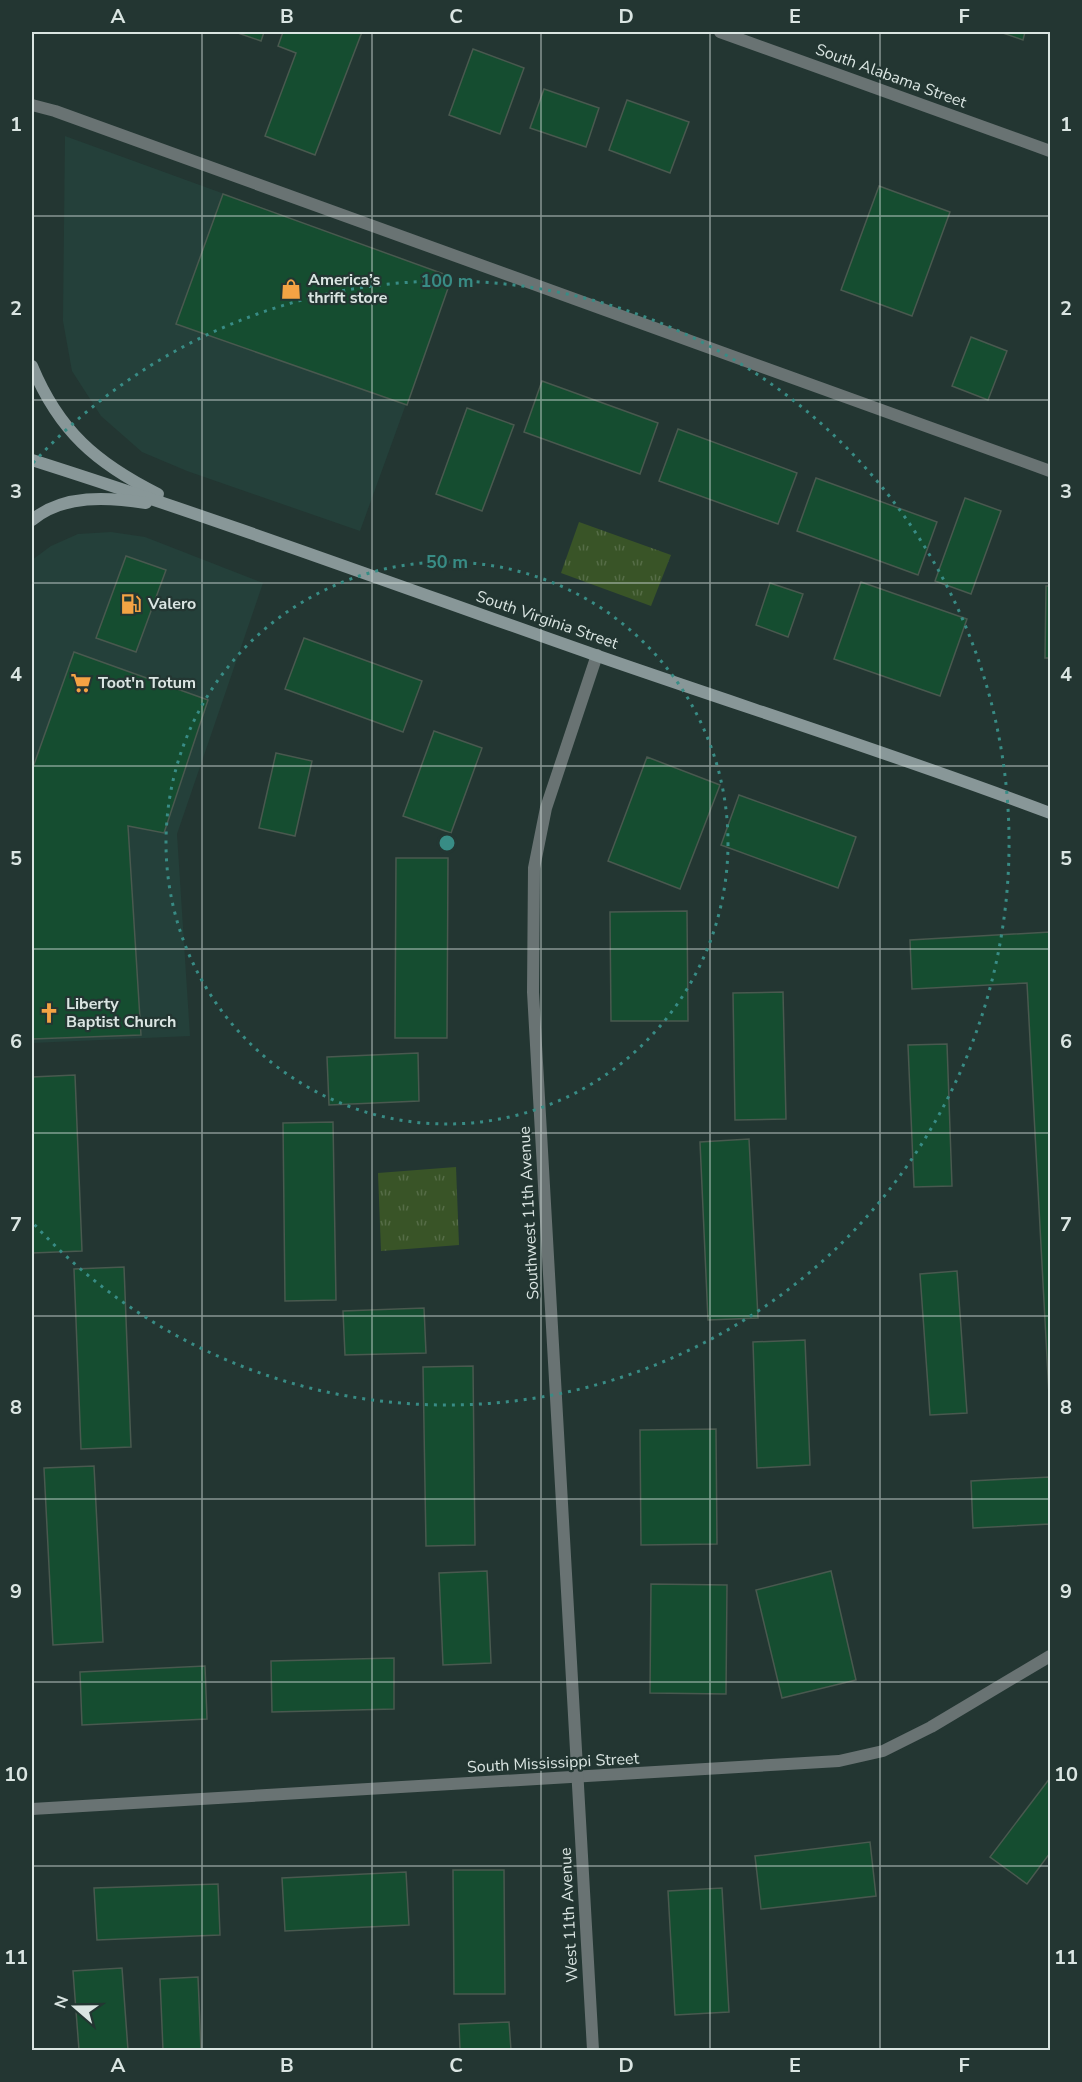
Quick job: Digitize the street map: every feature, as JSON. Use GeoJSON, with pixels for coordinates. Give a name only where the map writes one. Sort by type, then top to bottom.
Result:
{"type":"FeatureCollection","features":[{"type":"Feature","properties":{"kind":"street","name":"South Alabama Street"},"geometry":{"type":"LineString","coordinates":[[720,32],[1050,151]]}},
{"type":"Feature","properties":{"kind":"street"},"geometry":{"type":"LineString","coordinates":[[32,105],[55,111],[1050,471]]}},
{"type":"Feature","properties":{"kind":"street"},"geometry":{"type":"LineString","coordinates":[[32,366],[44,395],[84,448],[128,478],[197,513]]}},
{"type":"Feature","properties":{"kind":"street","name":"South Virginia Street"},"geometry":{"type":"LineString","coordinates":[[32,460],[197,513],[597,655],[932,768],[1031,806],[1050,811]]}},
{"type":"Feature","properties":{"kind":"street"},"geometry":{"type":"LineString","coordinates":[[32,520],[73,501],[108,497],[197,513]]}},
{"type":"Feature","properties":{"kind":"street","name":"Southwest 11th Avenue"},"geometry":{"type":"LineString","coordinates":[[578,1778],[533,992],[534,868],[546,808],[597,655]]}},
{"type":"Feature","properties":{"kind":"street","name":"South Mississippi Street"},"geometry":{"type":"LineString","coordinates":[[32,1809],[839,1761],[883,1751],[974,1703],[1050,1656]]}},
{"type":"Feature","properties":{"kind":"street","name":"West 11th Avenue"},"geometry":{"type":"LineString","coordinates":[[578,1778],[592,2050]]}},
{"type":"Feature","properties":{"kind":"shaded area"},"geometry":{"type":"Polygon","coordinates":[[[65,136],[452,277],[360,531],[187,471],[142,452],[101,416],[72,371],[63,321],[65,136]]]}},
{"type":"Feature","properties":{"kind":"shaded area"},"geometry":{"type":"Polygon","coordinates":[[[111,532],[145,537],[263,583],[177,834],[190,1036],[32,1043],[32,560],[51,546],[78,534],[111,532]]]}},
{"type":"Feature","properties":{"kind":"green space"},"geometry":{"type":"Polygon","coordinates":[[[579,522],[671,555],[651,606],[561,573],[579,522]]]}},
{"type":"Feature","properties":{"kind":"green space"},"geometry":{"type":"Polygon","coordinates":[[[456,1167],[459,1245],[381,1251],[378,1173],[456,1167]]]}},
{"type":"Feature","properties":{"kind":"building"},"geometry":{"type":"Polygon","coordinates":[[[235,32],[264,32],[261,41],[235,32]]]}},
{"type":"Feature","properties":{"kind":"building"},"geometry":{"type":"Polygon","coordinates":[[[283,32],[362,32],[315,155],[265,136],[296,53],[278,46],[283,32]]]}},
{"type":"Feature","properties":{"kind":"building"},"geometry":{"type":"Polygon","coordinates":[[[1000,32],[1025,32],[1023,40],[1000,32]]]}},
{"type":"Feature","properties":{"kind":"building"},"geometry":{"type":"Polygon","coordinates":[[[473,49],[524,68],[500,134],[449,115],[473,49]]]}},
{"type":"Feature","properties":{"kind":"building"},"geometry":{"type":"Polygon","coordinates":[[[544,89],[599,108],[586,147],[530,128],[544,89]]]}},
{"type":"Feature","properties":{"kind":"building"},"geometry":{"type":"Polygon","coordinates":[[[627,100],[689,122],[670,173],[609,150],[627,100]]]}},
{"type":"Feature","properties":{"kind":"building"},"geometry":{"type":"Polygon","coordinates":[[[879,186],[950,212],[912,316],[841,290],[879,186]]]}},
{"type":"Feature","properties":{"kind":"building"},"geometry":{"type":"Polygon","coordinates":[[[223,194],[452,277],[407,405],[176,324],[223,194]]]}},
{"type":"Feature","properties":{"kind":"building"},"geometry":{"type":"Polygon","coordinates":[[[971,337],[1007,351],[988,400],[952,386],[971,337]]]}},
{"type":"Feature","properties":{"kind":"building"},"geometry":{"type":"Polygon","coordinates":[[[542,381],[658,423],[640,474],[524,432],[542,381]]]}},
{"type":"Feature","properties":{"kind":"building"},"geometry":{"type":"Polygon","coordinates":[[[467,408],[514,425],[482,511],[436,494],[467,408]]]}},
{"type":"Feature","properties":{"kind":"building"},"geometry":{"type":"Polygon","coordinates":[[[678,429],[797,473],[778,524],[659,481],[678,429]]]}},
{"type":"Feature","properties":{"kind":"building"},"geometry":{"type":"Polygon","coordinates":[[[816,478],[937,522],[918,575],[797,531],[816,478]]]}},
{"type":"Feature","properties":{"kind":"building"},"geometry":{"type":"Polygon","coordinates":[[[965,498],[1001,511],[971,594],[935,581],[965,498]]]}},
{"type":"Feature","properties":{"kind":"building","name":"Valero"},"geometry":{"type":"Polygon","coordinates":[[[126,556],[166,570],[136,652],[96,638],[126,556]]]}},
{"type":"Feature","properties":{"kind":"building"},"geometry":{"type":"Polygon","coordinates":[[[861,582],[967,619],[940,696],[834,659],[861,582]]]}},
{"type":"Feature","properties":{"kind":"building"},"geometry":{"type":"Polygon","coordinates":[[[770,583],[803,594],[788,637],[756,625],[770,583]]]}},
{"type":"Feature","properties":{"kind":"building"},"geometry":{"type":"Polygon","coordinates":[[[1046,586],[1050,586],[1050,658],[1045,658],[1046,586]]]}},
{"type":"Feature","properties":{"kind":"building"},"geometry":{"type":"Polygon","coordinates":[[[304,638],[422,681],[403,732],[285,689],[304,638]]]}},
{"type":"Feature","properties":{"kind":"building"},"geometry":{"type":"Polygon","coordinates":[[[74,652],[208,700],[164,833],[128,826],[141,1035],[32,1039],[32,770],[74,652]]]}},
{"type":"Feature","properties":{"kind":"building"},"geometry":{"type":"Polygon","coordinates":[[[434,731],[482,748],[451,833],[403,816],[434,731]]]}},
{"type":"Feature","properties":{"kind":"building"},"geometry":{"type":"Polygon","coordinates":[[[276,753],[312,761],[295,836],[259,828],[276,753]]]}},
{"type":"Feature","properties":{"kind":"building"},"geometry":{"type":"Polygon","coordinates":[[[647,757],[720,785],[680,889],[608,861],[647,757]]]}},
{"type":"Feature","properties":{"kind":"building"},"geometry":{"type":"Polygon","coordinates":[[[739,795],[856,837],[838,888],[721,845],[739,795]]]}},
{"type":"Feature","properties":{"kind":"building"},"geometry":{"type":"Polygon","coordinates":[[[396,858],[448,858],[447,1038],[395,1038],[396,858]]]}},
{"type":"Feature","properties":{"kind":"building"},"geometry":{"type":"Polygon","coordinates":[[[687,911],[688,1021],[611,1021],[610,912],[687,911]]]}},
{"type":"Feature","properties":{"kind":"building"},"geometry":{"type":"Polygon","coordinates":[[[1050,932],[1050,1414],[1027,983],[912,989],[910,940],[1050,932]]]}},
{"type":"Feature","properties":{"kind":"building"},"geometry":{"type":"Polygon","coordinates":[[[783,992],[786,1119],[735,1120],[733,993],[783,992]]]}},
{"type":"Feature","properties":{"kind":"building"},"geometry":{"type":"Polygon","coordinates":[[[947,1044],[952,1186],[914,1187],[908,1045],[947,1044]]]}},
{"type":"Feature","properties":{"kind":"building"},"geometry":{"type":"Polygon","coordinates":[[[418,1053],[419,1101],[329,1105],[327,1057],[418,1053]]]}},
{"type":"Feature","properties":{"kind":"building"},"geometry":{"type":"Polygon","coordinates":[[[75,1075],[82,1251],[32,1253],[32,1077],[75,1075]]]}},
{"type":"Feature","properties":{"kind":"building"},"geometry":{"type":"Polygon","coordinates":[[[333,1122],[336,1300],[285,1301],[283,1123],[333,1122]]]}},
{"type":"Feature","properties":{"kind":"building"},"geometry":{"type":"Polygon","coordinates":[[[749,1139],[758,1318],[708,1320],[700,1142],[749,1139]]]}},
{"type":"Feature","properties":{"kind":"building"},"geometry":{"type":"Polygon","coordinates":[[[124,1267],[131,1447],[81,1449],[74,1269],[124,1267]]]}},
{"type":"Feature","properties":{"kind":"building"},"geometry":{"type":"Polygon","coordinates":[[[957,1271],[967,1413],[930,1415],[920,1274],[957,1271]]]}},
{"type":"Feature","properties":{"kind":"building"},"geometry":{"type":"Polygon","coordinates":[[[424,1308],[426,1353],[345,1355],[343,1311],[424,1308]]]}},
{"type":"Feature","properties":{"kind":"building"},"geometry":{"type":"Polygon","coordinates":[[[805,1340],[810,1465],[757,1468],[753,1342],[805,1340]]]}},
{"type":"Feature","properties":{"kind":"building"},"geometry":{"type":"Polygon","coordinates":[[[473,1366],[475,1545],[426,1546],[423,1367],[473,1366]]]}},
{"type":"Feature","properties":{"kind":"building"},"geometry":{"type":"Polygon","coordinates":[[[716,1429],[717,1544],[641,1545],[640,1430],[716,1429]]]}},
{"type":"Feature","properties":{"kind":"building"},"geometry":{"type":"Polygon","coordinates":[[[94,1466],[103,1642],[53,1645],[44,1468],[94,1466]]]}},
{"type":"Feature","properties":{"kind":"building"},"geometry":{"type":"Polygon","coordinates":[[[1050,1477],[1050,1524],[973,1528],[971,1481],[1050,1477]]]}},
{"type":"Feature","properties":{"kind":"building"},"geometry":{"type":"Polygon","coordinates":[[[487,1571],[491,1663],[443,1665],[439,1573],[487,1571]]]}},
{"type":"Feature","properties":{"kind":"building"},"geometry":{"type":"Polygon","coordinates":[[[831,1571],[856,1680],[782,1698],[756,1590],[831,1571]]]}},
{"type":"Feature","properties":{"kind":"building"},"geometry":{"type":"Polygon","coordinates":[[[651,1584],[727,1585],[726,1694],[650,1693],[651,1584]]]}},
{"type":"Feature","properties":{"kind":"building"},"geometry":{"type":"Polygon","coordinates":[[[394,1658],[394,1709],[272,1712],[271,1661],[394,1658]]]}},
{"type":"Feature","properties":{"kind":"building"},"geometry":{"type":"Polygon","coordinates":[[[205,1666],[207,1719],[82,1725],[80,1672],[205,1666]]]}},
{"type":"Feature","properties":{"kind":"building"},"geometry":{"type":"Polygon","coordinates":[[[1050,1778],[1050,1853],[1027,1884],[990,1857],[1050,1778]]]}},
{"type":"Feature","properties":{"kind":"building"},"geometry":{"type":"Polygon","coordinates":[[[870,1842],[876,1896],[761,1909],[755,1856],[870,1842]]]}},
{"type":"Feature","properties":{"kind":"building"},"geometry":{"type":"Polygon","coordinates":[[[453,1870],[504,1870],[505,1994],[454,1994],[453,1870]]]}},
{"type":"Feature","properties":{"kind":"building"},"geometry":{"type":"Polygon","coordinates":[[[406,1872],[409,1925],[285,1931],[282,1878],[406,1872]]]}},
{"type":"Feature","properties":{"kind":"building"},"geometry":{"type":"Polygon","coordinates":[[[218,1884],[220,1935],[97,1940],[94,1888],[218,1884]]]}},
{"type":"Feature","properties":{"kind":"building"},"geometry":{"type":"Polygon","coordinates":[[[722,1888],[729,2012],[675,2015],[668,1891],[722,1888]]]}},
{"type":"Feature","properties":{"kind":"building"},"geometry":{"type":"Polygon","coordinates":[[[122,1968],[128,2050],[79,2050],[73,1971],[122,1968]]]}},
{"type":"Feature","properties":{"kind":"building"},"geometry":{"type":"Polygon","coordinates":[[[198,1977],[201,2050],[163,2050],[160,1979],[198,1977]]]}},
{"type":"Feature","properties":{"kind":"building"},"geometry":{"type":"Polygon","coordinates":[[[509,2022],[511,2050],[460,2050],[459,2024],[509,2022]]]}},
{"type":"Feature","properties":{"kind":"place","name":"America’s thrift store"},"geometry":{"type":"Point","coordinates":[291,289]}},
{"type":"Feature","properties":{"kind":"place","name":"Valero"},"geometry":{"type":"Point","coordinates":[131,604]}},
{"type":"Feature","properties":{"kind":"place","name":"Toot'n Totum"},"geometry":{"type":"Point","coordinates":[81,683]}},
{"type":"Feature","properties":{"kind":"place","name":"Liberty Baptist Church"},"geometry":{"type":"Point","coordinates":[49,1013]}}]}
